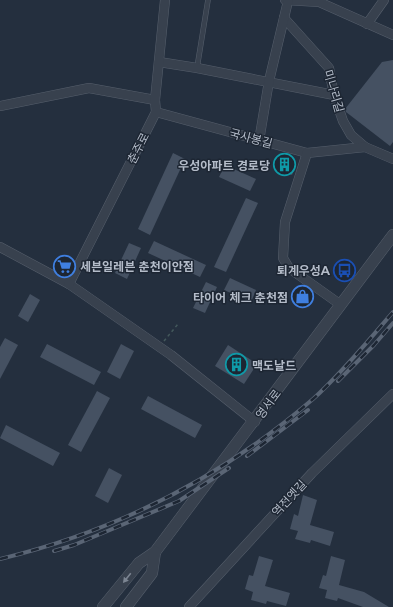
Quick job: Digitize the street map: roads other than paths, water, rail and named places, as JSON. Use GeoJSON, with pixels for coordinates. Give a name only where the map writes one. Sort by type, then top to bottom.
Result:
{"type":"FeatureCollection","features":[{"type":"Feature","properties":{"kind":"street"},"geometry":{"type":"LineString","coordinates":[[156,112],[155,100],[165,0]]}},
{"type":"Feature","properties":{"kind":"street"},"geometry":{"type":"LineString","coordinates":[[259,141],[269,81],[287,0],[319,1],[366,24],[393,35]]}},
{"type":"Feature","properties":{"kind":"street"},"geometry":{"type":"LineString","coordinates":[[366,24],[384,0]]}},
{"type":"Feature","properties":{"kind":"street","name":"미나리길"},"geometry":{"type":"LineString","coordinates":[[284,18],[330,68],[334,95],[343,121],[351,135],[365,147],[393,159]]}},
{"type":"Feature","properties":{"kind":"street"},"geometry":{"type":"LineString","coordinates":[[159,62],[269,81],[334,95]]}},
{"type":"Feature","properties":{"kind":"street"},"geometry":{"type":"LineString","coordinates":[[0,106],[89,88],[155,100]]}},
{"type":"Feature","properties":{"kind":"street","name":"국사봉길"},"geometry":{"type":"LineString","coordinates":[[156,112],[308,153]]}},
{"type":"Feature","properties":{"kind":"street","name":"춘주로"},"geometry":{"type":"LineString","coordinates":[[69,284],[156,112]]}},
{"type":"Feature","properties":{"kind":"street","name":"미나리길"},"geometry":{"type":"LineString","coordinates":[[308,153],[365,147]]}},
{"type":"Feature","properties":{"kind":"street"},"geometry":{"type":"LineString","coordinates":[[308,153],[285,222],[283,258],[289,268],[341,305]]}},
{"type":"Feature","properties":{"kind":"street","name":"영서로"},"geometry":{"type":"LineString","coordinates":[[103,607],[139,563],[155,552],[255,422],[393,236]]}},
{"type":"Feature","properties":{"kind":"street"},"geometry":{"type":"LineString","coordinates":[[0,247],[69,284],[159,347],[255,422]]}},
{"type":"Feature","properties":{"kind":"street","name":"역전옛길"},"geometry":{"type":"LineString","coordinates":[[188,607],[312,473],[393,394]]}},
{"type":"Feature","properties":{"kind":"street","name":"영서로"},"geometry":{"type":"LineString","coordinates":[[126,607],[152,573],[155,552]]}},
{"type":"Feature","properties":{"kind":"lane"},"geometry":{"type":"LineString","coordinates":[[197,68],[208,0]]}},
{"type":"Feature","properties":{"kind":"railway"},"geometry":{"type":"LineString","coordinates":[[0,559],[43,547],[126,517],[205,477],[242,453],[313,399],[344,368],[393,312]]}},
{"type":"Feature","properties":{"kind":"railway"},"geometry":{"type":"LineString","coordinates":[[338,381],[374,345],[393,323]]}},
{"type":"Feature","properties":{"kind":"railway"},"geometry":{"type":"LineString","coordinates":[[247,456],[308,410]]}},
{"type":"Feature","properties":{"kind":"railway"},"geometry":{"type":"LineString","coordinates":[[54,551],[74,545],[179,501],[229,468]]}},
{"type":"Feature","properties":{"kind":"place","name":"우성아파트 경로당"},"geometry":{"type":"Point","coordinates":[285,165]}},
{"type":"Feature","properties":{"kind":"place","name":"세븐일레븐 춘천이안점"},"geometry":{"type":"Point","coordinates":[65,266]}},
{"type":"Feature","properties":{"kind":"place","name":"퇴계우성A"},"geometry":{"type":"Point","coordinates":[345,270]}},
{"type":"Feature","properties":{"kind":"place","name":"타이어 체크 춘천점"},"geometry":{"type":"Point","coordinates":[303,297]}},
{"type":"Feature","properties":{"kind":"place","name":"맥도날드"},"geometry":{"type":"Point","coordinates":[236,365]}}]}
